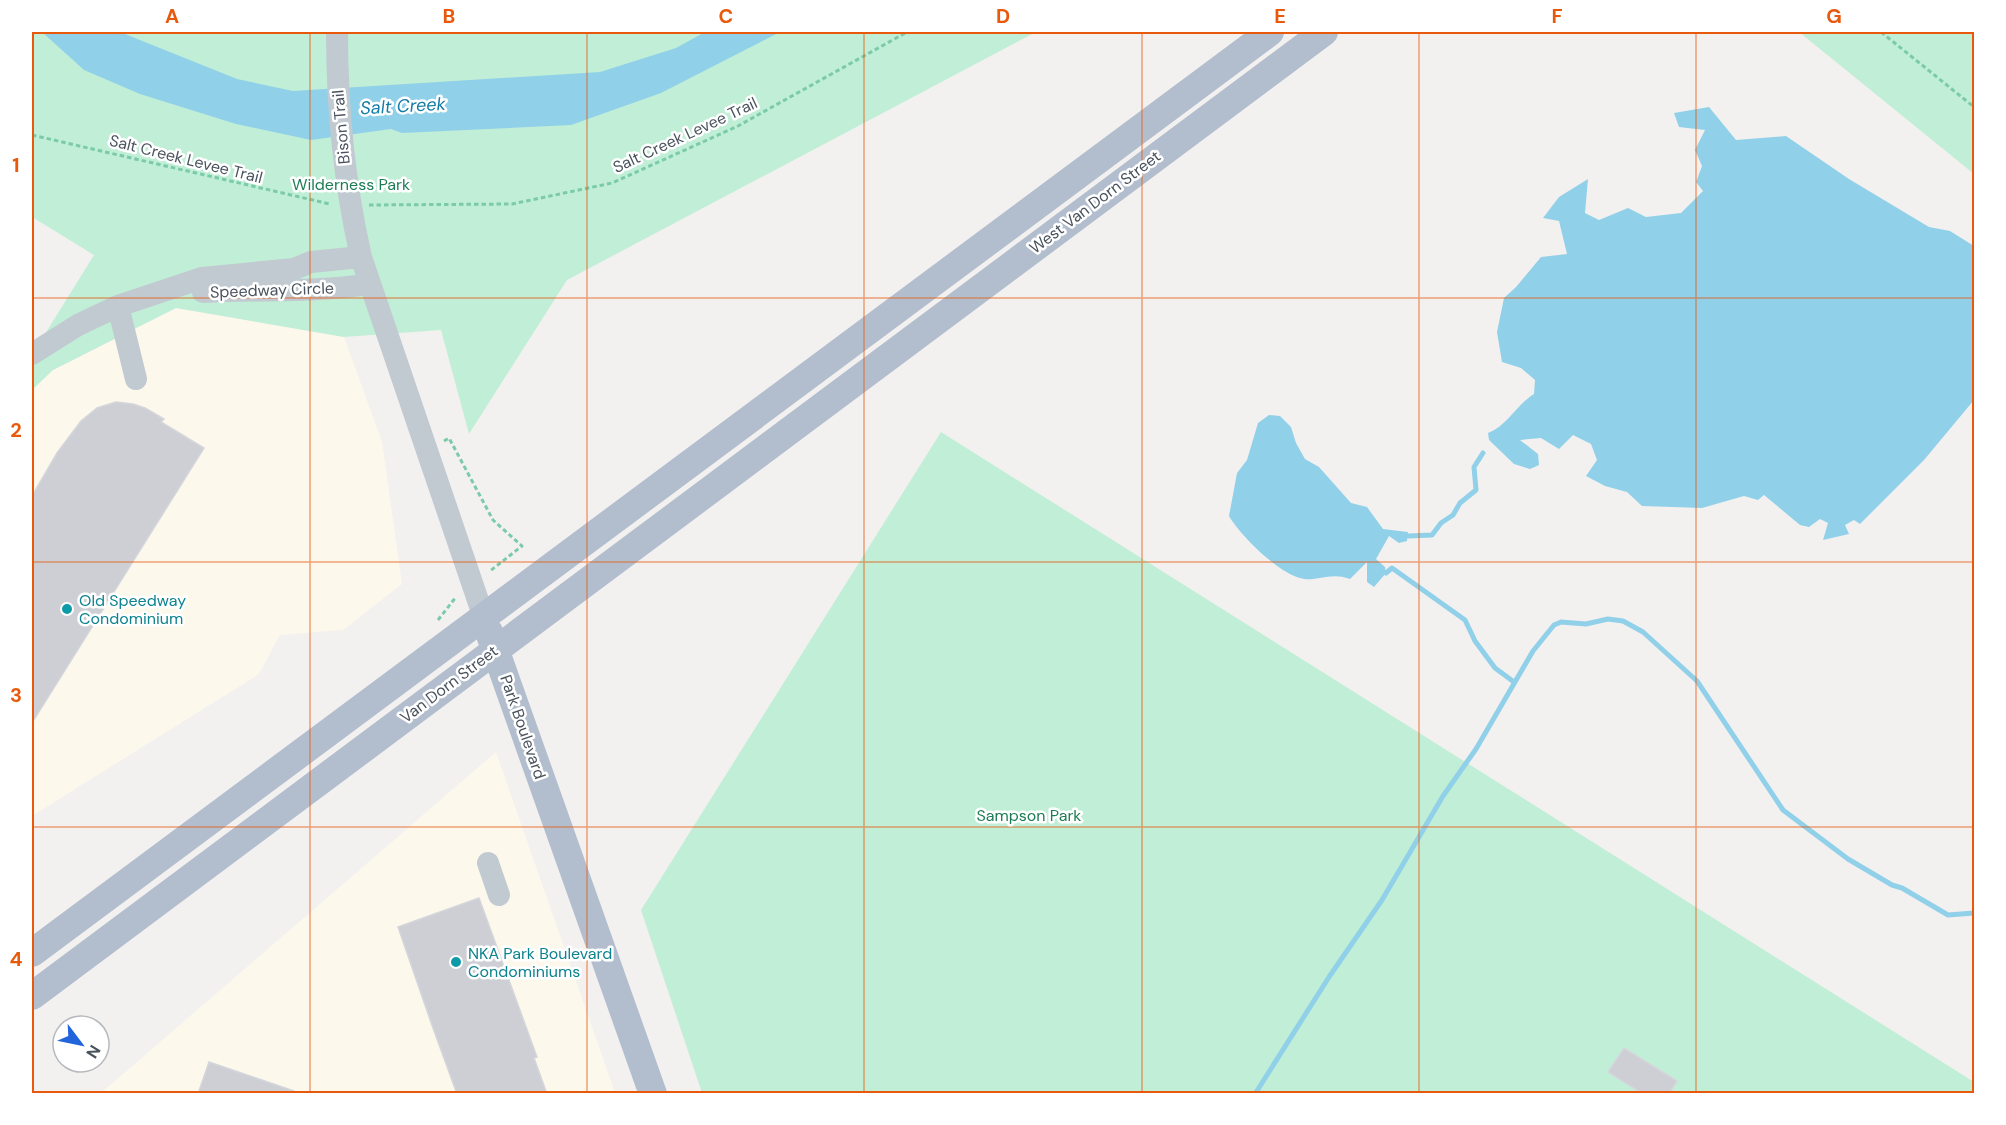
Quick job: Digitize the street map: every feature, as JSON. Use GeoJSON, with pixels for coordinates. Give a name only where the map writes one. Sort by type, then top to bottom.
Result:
{"type":"FeatureCollection","features":[{"type":"Feature","properties":{"kind":"main road","name":"West Van Dorn Street"},"geometry":{"type":"LineString","coordinates":[[835,356],[1270,32]]}},
{"type":"Feature","properties":{"kind":"main road","name":"West Van Dorn Street"},"geometry":{"type":"LineString","coordinates":[[866,372],[1324,32]]}},
{"type":"Feature","properties":{"kind":"main road","name":"Van Dorn Street"},"geometry":{"type":"LineString","coordinates":[[32,953],[835,356]]}},
{"type":"Feature","properties":{"kind":"main road","name":"Van Dorn Street"},"geometry":{"type":"LineString","coordinates":[[32,996],[866,372]]}},
{"type":"Feature","properties":{"kind":"main road","name":"Park Boulevard"},"geometry":{"type":"LineString","coordinates":[[484,618],[653,1094]]}},
{"type":"Feature","properties":{"kind":"street","name":"Bison Trail"},"geometry":{"type":"LineString","coordinates":[[337,32],[339,120],[348,197],[361,257]]}},
{"type":"Feature","properties":{"kind":"street","name":"Park Boulevard"},"geometry":{"type":"LineString","coordinates":[[361,257],[484,618]]}},
{"type":"Feature","properties":{"kind":"street","name":"Speedway Circle"},"geometry":{"type":"LineString","coordinates":[[32,354],[78,325],[118,306],[175,289],[202,278],[294,269],[311,262],[361,257]]}},
{"type":"Feature","properties":{"kind":"street","name":"Speedway Circle"},"geometry":{"type":"LineString","coordinates":[[175,289],[203,292],[325,291],[369,284]]}},
{"type":"Feature","properties":{"kind":"street"},"geometry":{"type":"LineString","coordinates":[[118,306],[136,379]]}},
{"type":"Feature","properties":{"kind":"street"},"geometry":{"type":"LineString","coordinates":[[488,863],[499,895]]}},
{"type":"Feature","properties":{"kind":"path","name":"Salt Creek Levee Trail"},"geometry":{"type":"LineString","coordinates":[[32,135],[304,200],[348,197],[384,203],[512,204],[612,183],[738,126],[907,32]]}},
{"type":"Feature","properties":{"kind":"path"},"geometry":{"type":"LineString","coordinates":[[1881,32],[1974,107]]}},
{"type":"Feature","properties":{"kind":"path"},"geometry":{"type":"LineString","coordinates":[[426,449],[449,438],[493,520],[522,546],[509,557]]}},
{"type":"Feature","properties":{"kind":"shaded area"},"geometry":{"type":"Polygon","coordinates":[[[176,308],[344,337],[382,442],[402,584],[343,630],[280,635],[259,674],[32,816],[32,390],[53,370],[176,308]]]}},
{"type":"Feature","properties":{"kind":"shaded area"},"geometry":{"type":"Polygon","coordinates":[[[496,752],[615,1093],[101,1093],[496,752]]]}},
{"type":"Feature","properties":{"kind":"green space","name":"Wilderness Park"},"geometry":{"type":"Polygon","coordinates":[[[32,32],[1036,32],[567,280],[469,434],[441,330],[344,337],[176,308],[53,370],[32,390],[32,355],[94,255],[32,217],[32,32]]]}},
{"type":"Feature","properties":{"kind":"green space"},"geometry":{"type":"Polygon","coordinates":[[[1799,32],[1974,32],[1974,174],[1799,32]]]}},
{"type":"Feature","properties":{"kind":"green space","name":"Sampson Park"},"geometry":{"type":"Polygon","coordinates":[[[941,432],[1974,1082],[1974,1093],[702,1093],[641,910],[941,432]]]}},
{"type":"Feature","properties":{"kind":"water","name":"Salt Creek"},"geometry":{"type":"Polygon","coordinates":[[[42,32],[120,32],[237,79],[293,91],[600,72],[676,48],[705,32],[780,32],[661,93],[571,125],[402,133],[391,129],[311,140],[236,124],[140,94],[84,70],[42,32]]]}},
{"type":"Feature","properties":{"kind":"water"},"geometry":{"type":"Polygon","coordinates":[[[1709,107],[1736,140],[1786,136],[1849,179],[1929,227],[1950,231],[1974,246],[1974,400],[1924,460],[1860,524],[1854,520],[1845,525],[1849,534],[1823,540],[1828,523],[1820,519],[1809,527],[1800,525],[1764,495],[1758,500],[1744,496],[1702,508],[1642,506],[1627,492],[1605,486],[1586,476],[1597,460],[1591,444],[1573,435],[1559,449],[1541,438],[1520,440],[1538,454],[1539,465],[1530,469],[1514,464],[1489,440],[1488,433],[1501,425],[1534,394],[1535,380],[1521,368],[1502,362],[1497,332],[1504,298],[1541,257],[1567,254],[1559,221],[1543,218],[1559,197],[1588,179],[1585,213],[1599,220],[1628,208],[1646,217],[1681,213],[1703,191],[1696,182],[1702,166],[1695,150],[1705,130],[1679,127],[1674,113],[1709,107]]]}},
{"type":"Feature","properties":{"kind":"water"},"geometry":{"type":"Polygon","coordinates":[[[1269,415],[1280,416],[1291,427],[1296,443],[1305,459],[1319,467],[1351,503],[1367,507],[1383,529],[1408,532],[1407,541],[1399,543],[1389,536],[1376,559],[1385,567],[1386,573],[1374,587],[1367,582],[1367,562],[1350,579],[1329,576],[1306,579],[1291,574],[1260,552],[1229,516],[1237,473],[1247,460],[1258,423],[1269,415]]]}},
{"type":"Feature","properties":{"kind":"building","name":"Old Speedway Condominium"},"geometry":{"type":"Polygon","coordinates":[[[116,402],[145,408],[164,419],[161,422],[204,448],[32,723],[32,496],[57,453],[81,421],[97,408],[116,402]]]}},
{"type":"Feature","properties":{"kind":"building"},"geometry":{"type":"Polygon","coordinates":[[[479,898],[537,1057],[534,1058],[547,1094],[457,1094],[433,1028],[398,927],[479,898]]]}},
{"type":"Feature","properties":{"kind":"building"},"geometry":{"type":"Polygon","coordinates":[[[1624,1048],[1677,1081],[1669,1094],[1643,1094],[1608,1072],[1624,1048]]]}},
{"type":"Feature","properties":{"kind":"building"},"geometry":{"type":"Polygon","coordinates":[[[209,1062],[294,1091],[293,1094],[198,1094],[209,1062]]]}},
{"type":"Feature","properties":{"kind":"waterway"},"geometry":{"type":"LineString","coordinates":[[1408,536],[1432,535],[1441,523],[1453,515],[1460,503],[1476,490],[1474,467],[1483,453]]}},
{"type":"Feature","properties":{"kind":"waterway"},"geometry":{"type":"LineString","coordinates":[[1386,573],[1392,568],[1465,620],[1475,641],[1495,668],[1514,682]]}},
{"type":"Feature","properties":{"kind":"waterway"},"geometry":{"type":"LineString","coordinates":[[1255,1094],[1329,977],[1382,900],[1443,796],[1476,749],[1533,651],[1554,625],[1561,622],[1586,624],[1608,619],[1623,621],[1643,632],[1697,681],[1783,810],[1848,859],[1892,885],[1902,888],[1948,915],[1974,913]]}},
{"type":"Feature","properties":{"kind":"place","name":"Old Speedway Condominium"},"geometry":{"type":"Point","coordinates":[67,609]}},
{"type":"Feature","properties":{"kind":"place","name":"NKA Park Boulevard Condominiums"},"geometry":{"type":"Point","coordinates":[456,962]}}]}
